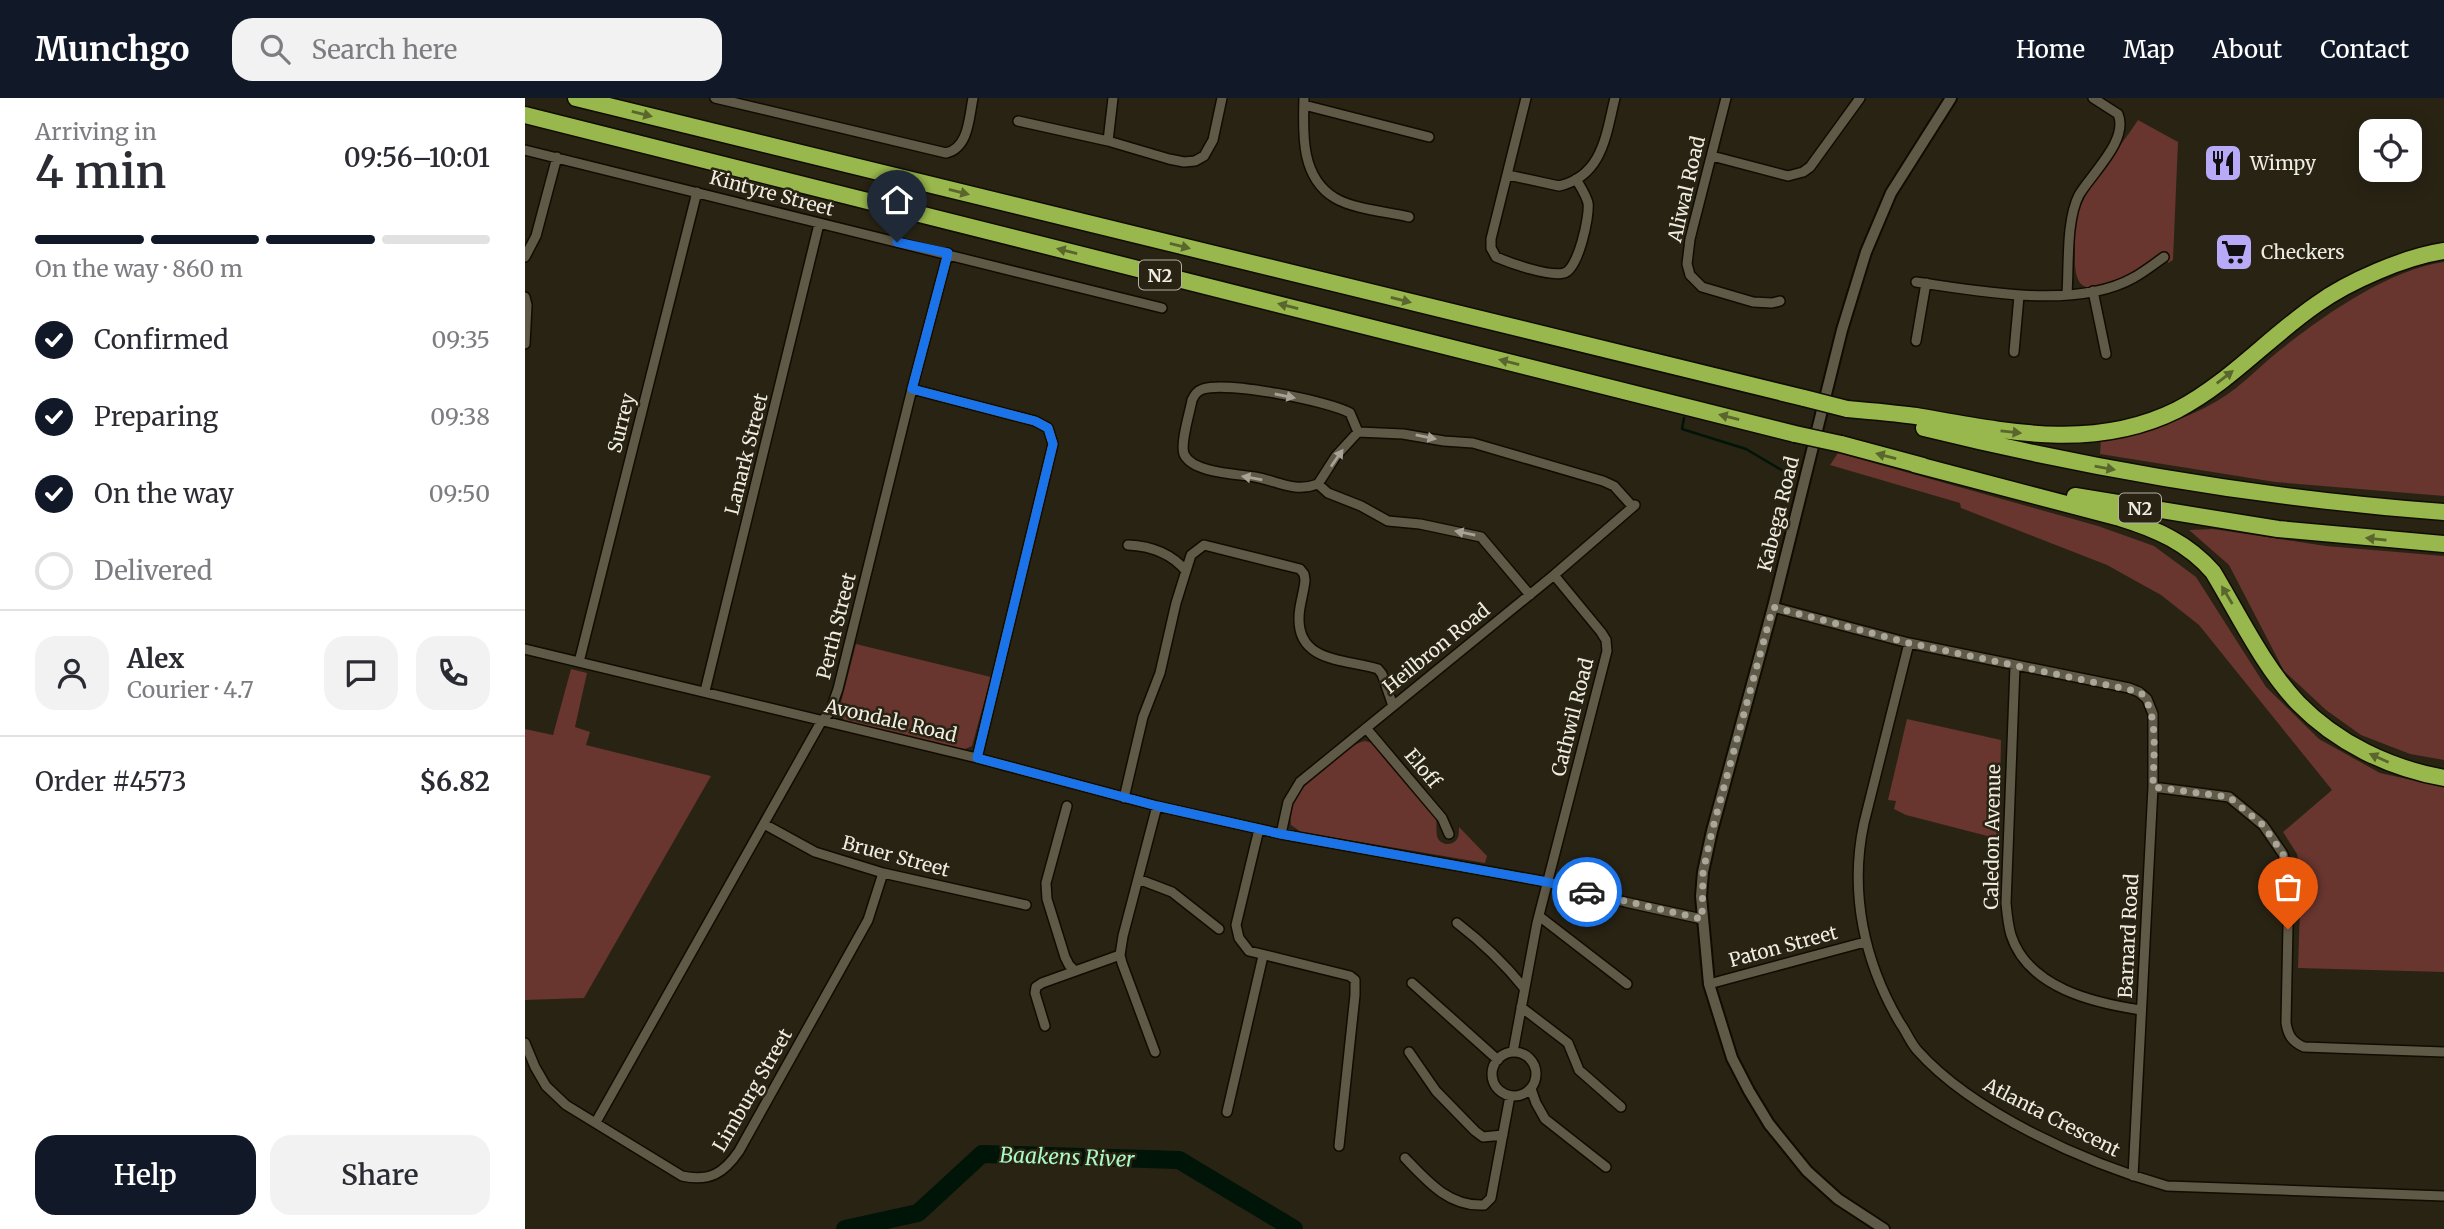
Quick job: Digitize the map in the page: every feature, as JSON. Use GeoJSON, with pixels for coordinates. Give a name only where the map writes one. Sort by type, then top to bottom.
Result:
{"type":"FeatureCollection","features":[{"type":"Feature","properties":{"kind":"highway","name":"N2"},"geometry":{"type":"LineString","coordinates":[[576,98],[2061,459],[2187,482],[2310,499],[2444,512]]}},
{"type":"Feature","properties":{"kind":"highway","name":"N2"},"geometry":{"type":"LineString","coordinates":[[525,116],[1914,464],[2181,515],[2278,529],[2444,544]]}},
{"type":"Feature","properties":{"kind":"highway"},"geometry":{"type":"LineString","coordinates":[[1847,409],[2034,434],[2078,436],[2107,433],[2175,411],[2208,390],[2317,304],[2346,286],[2444,245]]}},
{"type":"Feature","properties":{"kind":"highway"},"geometry":{"type":"LineString","coordinates":[[2427,254],[2444,251]]}},
{"type":"Feature","properties":{"kind":"highway"},"geometry":{"type":"LineString","coordinates":[[1914,464],[2120,518],[2148,526],[2171,537],[2203,560],[2213,572],[2278,678],[2297,702],[2320,723],[2371,755],[2420,774],[2444,778]]}},
{"type":"Feature","properties":{"kind":"street"},"geometry":{"type":"LineString","coordinates":[[715,98],[937,152],[953,151],[964,138],[971,99]]}},
{"type":"Feature","properties":{"kind":"street"},"geometry":{"type":"LineString","coordinates":[[1108,141],[1113,98]]}},
{"type":"Feature","properties":{"kind":"street"},"geometry":{"type":"LineString","coordinates":[[1018,121],[1108,141],[1169,159],[1195,161],[1204,156],[1213,140],[1222,98]]}},
{"type":"Feature","properties":{"kind":"street"},"geometry":{"type":"LineString","coordinates":[[1526,98],[1491,239],[1492,252],[1496,257],[1556,273],[1565,273],[1575,264],[1588,211],[1586,199],[1576,179]]}},
{"type":"Feature","properties":{"kind":"street"},"geometry":{"type":"LineString","coordinates":[[1508,175],[1559,186],[1576,179],[1598,159],[1615,98]]}},
{"type":"Feature","properties":{"kind":"street","name":"Aliwal Road"},"geometry":{"type":"LineString","coordinates":[[1726,98],[1687,264],[1691,275],[1702,287],[1753,302],[1780,301]]}},
{"type":"Feature","properties":{"kind":"street"},"geometry":{"type":"LineString","coordinates":[[1712,156],[1788,176],[1803,172],[1810,167],[1860,98]]}},
{"type":"Feature","properties":{"kind":"street","name":"Kabega Road"},"geometry":{"type":"LineString","coordinates":[[1884,1229],[1838,1199],[1807,1171],[1769,1124],[1732,1058],[1710,984],[1702,919],[1703,872],[1773,607],[1829,378],[1866,252],[1891,193],[1951,98]]}},
{"type":"Feature","properties":{"kind":"street"},"geometry":{"type":"LineString","coordinates":[[2067,294],[2073,211],[2081,193],[2117,141],[2122,126],[2118,114],[2093,98]]}},
{"type":"Feature","properties":{"kind":"street"},"geometry":{"type":"LineString","coordinates":[[1409,217],[1334,198],[1321,185],[1308,163],[1304,149],[1304,102],[1429,137]]}},
{"type":"Feature","properties":{"kind":"street","name":"Kintyre Street"},"geometry":{"type":"LineString","coordinates":[[525,150],[1162,308]]}},
{"type":"Feature","properties":{"kind":"street"},"geometry":{"type":"LineString","coordinates":[[525,257],[536,236],[557,158]]}},
{"type":"Feature","properties":{"kind":"street","name":"Surrey"},"geometry":{"type":"LineString","coordinates":[[579,662],[697,192]]}},
{"type":"Feature","properties":{"kind":"street","name":"Lanark Street"},"geometry":{"type":"LineString","coordinates":[[705,691],[819,224]]}},
{"type":"Feature","properties":{"kind":"street","name":"Perth Street"},"geometry":{"type":"LineString","coordinates":[[596,1122],[821,722],[830,712],[948,253]]}},
{"type":"Feature","properties":{"kind":"street"},"geometry":{"type":"LineString","coordinates":[[1916,341],[1921,283],[2019,296],[2067,294],[2093,291],[2133,279],[2164,257]]}},
{"type":"Feature","properties":{"kind":"street"},"geometry":{"type":"LineString","coordinates":[[2093,291],[2106,354]]}},
{"type":"Feature","properties":{"kind":"street"},"geometry":{"type":"LineString","coordinates":[[2014,352],[2019,296]]}},
{"type":"Feature","properties":{"kind":"street"},"geometry":{"type":"LineString","coordinates":[[525,297],[525,344]]}},
{"type":"Feature","properties":{"kind":"street"},"geometry":{"type":"LineString","coordinates":[[1206,388],[1253,389],[1337,407],[1350,413],[1358,432],[1336,456],[1318,484],[1301,489],[1287,487],[1255,477],[1236,476],[1205,468],[1189,461],[1183,446],[1195,394],[1206,388]]}},
{"type":"Feature","properties":{"kind":"street"},"geometry":{"type":"LineString","coordinates":[[912,389],[1035,421],[1048,428],[1053,444],[977,758]]}},
{"type":"Feature","properties":{"kind":"street","name":"Heilbron Road"},"geometry":{"type":"LineString","coordinates":[[1281,834],[1288,802],[1300,782],[1635,506],[1614,486],[1603,481],[1484,446],[1403,434],[1358,432]]}},
{"type":"Feature","properties":{"kind":"street"},"geometry":{"type":"LineString","coordinates":[[1318,484],[1328,494],[1361,506],[1388,521],[1420,524],[1481,537],[1530,595]]}},
{"type":"Feature","properties":{"kind":"street"},"geometry":{"type":"LineString","coordinates":[[1128,545],[1159,551],[1175,560],[1186,571]]}},
{"type":"Feature","properties":{"kind":"street"},"geometry":{"type":"LineString","coordinates":[[1124,798],[1143,717],[1160,673],[1191,555],[1204,545],[1300,569],[1305,580],[1299,620],[1305,644],[1317,654],[1378,669],[1393,706]]}},
{"type":"Feature","properties":{"kind":"street","name":"Cathwil Road"},"geometry":{"type":"LineString","coordinates":[[1513,1052],[1539,916],[1607,651],[1606,640],[1601,632],[1554,575]]}},
{"type":"Feature","properties":{"kind":"street"},"geometry":{"type":"LineString","coordinates":[[1773,607],[1909,643],[2015,666]]}},
{"type":"Feature","properties":{"kind":"street","name":"Atlanta Crescent"},"geometry":{"type":"LineString","coordinates":[[1909,643],[1859,846],[1857,888],[1865,942],[1884,995],[1915,1048],[1942,1075],[1987,1109],[2062,1146],[2133,1176],[2167,1186],[2444,1195]]}},
{"type":"Feature","properties":{"kind":"street","name":"Avondale Road"},"geometry":{"type":"LineString","coordinates":[[525,649],[977,758],[1157,806],[1281,834],[1547,882],[1702,919]]}},
{"type":"Feature","properties":{"kind":"street","name":"Barnard Road"},"geometry":{"type":"LineString","coordinates":[[2015,666],[2129,688],[2140,692],[2147,699],[2153,714],[2153,787],[2133,1176]]}},
{"type":"Feature","properties":{"kind":"street","name":"Caledon Avenue"},"geometry":{"type":"LineString","coordinates":[[2015,666],[2006,903],[2012,937],[2030,965],[2058,986],[2079,997],[2103,1004],[2141,1010]]}},
{"type":"Feature","properties":{"kind":"street","name":"Eloff"},"geometry":{"type":"LineString","coordinates":[[1366,728],[1442,818],[1449,834]]}},
{"type":"Feature","properties":{"kind":"street"},"geometry":{"type":"LineString","coordinates":[[2153,787],[2229,797],[2263,825],[2283,854],[2289,877],[2286,1023],[2288,1034],[2295,1043],[2304,1047],[2444,1052]]}},
{"type":"Feature","properties":{"kind":"street"},"geometry":{"type":"LineString","coordinates":[[1067,806],[1046,891],[1065,957],[1075,971]]}},
{"type":"Feature","properties":{"kind":"street"},"geometry":{"type":"LineString","coordinates":[[1155,1052],[1121,955],[1157,806]]}},
{"type":"Feature","properties":{"kind":"street","name":"Bruer Street"},"geometry":{"type":"LineString","coordinates":[[764,824],[815,852],[883,873],[1026,905]]}},
{"type":"Feature","properties":{"kind":"street"},"geometry":{"type":"LineString","coordinates":[[1259,829],[1236,925],[1239,938],[1249,951],[1350,976],[1355,980],[1339,1146]]}},
{"type":"Feature","properties":{"kind":"street","name":"Limburg Street"},"geometry":{"type":"LineString","coordinates":[[525,1043],[534,1067],[546,1086],[566,1105],[683,1175],[704,1179],[719,1174],[739,1151],[868,920],[883,873]]}},
{"type":"Feature","properties":{"kind":"street"},"geometry":{"type":"LineString","coordinates":[[1138,879],[1172,891],[1219,929]]}},
{"type":"Feature","properties":{"kind":"street"},"geometry":{"type":"LineString","coordinates":[[1539,916],[1627,984]]}},
{"type":"Feature","properties":{"kind":"street"},"geometry":{"type":"LineString","coordinates":[[1457,923],[1486,945],[1524,988]]}},
{"type":"Feature","properties":{"kind":"street","name":"Paton Street"},"geometry":{"type":"LineString","coordinates":[[1710,984],[1865,942]]}},
{"type":"Feature","properties":{"kind":"street"},"geometry":{"type":"LineString","coordinates":[[1045,1026],[1035,993],[1036,987],[1121,955]]}},
{"type":"Feature","properties":{"kind":"street"},"geometry":{"type":"LineString","coordinates":[[1227,1112],[1263,956]]}},
{"type":"Feature","properties":{"kind":"street"},"geometry":{"type":"LineString","coordinates":[[1508,967],[1528,968]]}},
{"type":"Feature","properties":{"kind":"street"},"geometry":{"type":"LineString","coordinates":[[1412,983],[1498,1059]]}},
{"type":"Feature","properties":{"kind":"street"},"geometry":{"type":"LineString","coordinates":[[1521,1007],[1568,1043],[1579,1070],[1621,1107]]}},
{"type":"Feature","properties":{"kind":"street"},"geometry":{"type":"LineString","coordinates":[[1409,1052],[1436,1091],[1475,1132],[1483,1137],[1503,1135]]}},
{"type":"Feature","properties":{"kind":"street"},"geometry":{"type":"LineString","coordinates":[[1513,1052],[1529,1058],[1536,1068],[1537,1079],[1531,1089],[1521,1096],[1510,1096],[1499,1091],[1493,1081],[1493,1070],[1498,1059],[1513,1052]]}},
{"type":"Feature","properties":{"kind":"street"},"geometry":{"type":"LineString","coordinates":[[1531,1089],[1545,1119],[1606,1167]]}},
{"type":"Feature","properties":{"kind":"street"},"geometry":{"type":"LineString","coordinates":[[1405,1158],[1435,1190],[1444,1195],[1484,1205],[1491,1198],[1510,1096]]}},
{"type":"Feature","properties":{"kind":"shaded area"},"geometry":{"type":"Polygon","coordinates":[[[2138,120],[2178,142],[2173,260],[2168,263],[2166,251],[2110,284],[2087,287],[2080,283],[2075,268],[2077,216],[2093,183],[2138,120]]]}},
{"type":"Feature","properties":{"kind":"shaded area"},"geometry":{"type":"Polygon","coordinates":[[[2444,262],[2444,496],[2275,482],[2100,454],[2101,438],[2172,422],[2205,407],[2236,388],[2280,350],[2336,309],[2401,274],[2444,262]]]}},
{"type":"Feature","properties":{"kind":"shaded area"},"geometry":{"type":"Polygon","coordinates":[[[1838,453],[2098,526],[2154,546],[2196,577],[2266,687],[2319,739],[2380,773],[2444,787],[2444,972],[2298,968],[2301,877],[2297,854],[2283,832],[2332,790],[2199,625],[2161,595],[2107,565],[1961,508],[1960,503],[1830,465],[1838,453]]]}},
{"type":"Feature","properties":{"kind":"shaded area"},"geometry":{"type":"Polygon","coordinates":[[[2213,529],[2326,546],[2444,556],[2444,760],[2410,754],[2361,735],[2326,710],[2284,671],[2229,565],[2189,530],[2213,529]]]}},
{"type":"Feature","properties":{"kind":"shaded area"},"geometry":{"type":"Polygon","coordinates":[[[856,644],[991,677],[972,746],[963,750],[845,721],[841,716],[840,706],[856,644]]]}},
{"type":"Feature","properties":{"kind":"shaded area"},"geometry":{"type":"Polygon","coordinates":[[[571,669],[587,673],[575,727],[590,732],[586,745],[711,776],[584,998],[525,1000],[525,729],[553,735],[571,669]]]}},
{"type":"Feature","properties":{"kind":"shaded area"},"geometry":{"type":"Polygon","coordinates":[[[1907,719],[2001,740],[1999,839],[1906,815],[1894,809],[1896,801],[1888,800],[1907,719]]]}},
{"type":"Feature","properties":{"kind":"shaded area"},"geometry":{"type":"Polygon","coordinates":[[[1365,741],[1372,743],[1436,818],[1440,841],[1449,844],[1455,842],[1459,827],[1487,856],[1485,863],[1301,832],[1291,825],[1291,808],[1300,792],[1338,756],[1365,741]]]}},
{"type":"Feature","properties":{"kind":"waterway"},"geometry":{"type":"LineString","coordinates":[[1684,418],[1682,429],[1746,449],[1790,475]]}},
{"type":"Feature","properties":{"kind":"waterway","name":"Baakens River"},"geometry":{"type":"LineString","coordinates":[[845,1229],[918,1213],[982,1154],[1179,1160],[1294,1229]]}},
{"type":"Feature","properties":{"kind":"way so far"},"geometry":{"type":"LineString","coordinates":[[1587,892],[1702,919],[1703,872],[1712,831],[1773,607],[1909,643],[2140,692],[2147,699],[2153,714],[2153,787],[2229,797],[2263,825],[2283,854],[2289,877],[2288,929]]}},
{"type":"Feature","properties":{"kind":"place","name":"Wimpy"},"geometry":{"type":"Point","coordinates":[2223,163]}},
{"type":"Feature","properties":{"kind":"place","name":"Checkers"},"geometry":{"type":"Point","coordinates":[2234,252]}},
{"type":"Feature","properties":{"kind":"route"},"geometry":{"type":"LineString","coordinates":[[897,242],[948,253],[912,389],[1035,421],[1048,428],[1053,444],[977,758],[1157,806],[1281,834],[1547,882],[1587,892]]}}]}
